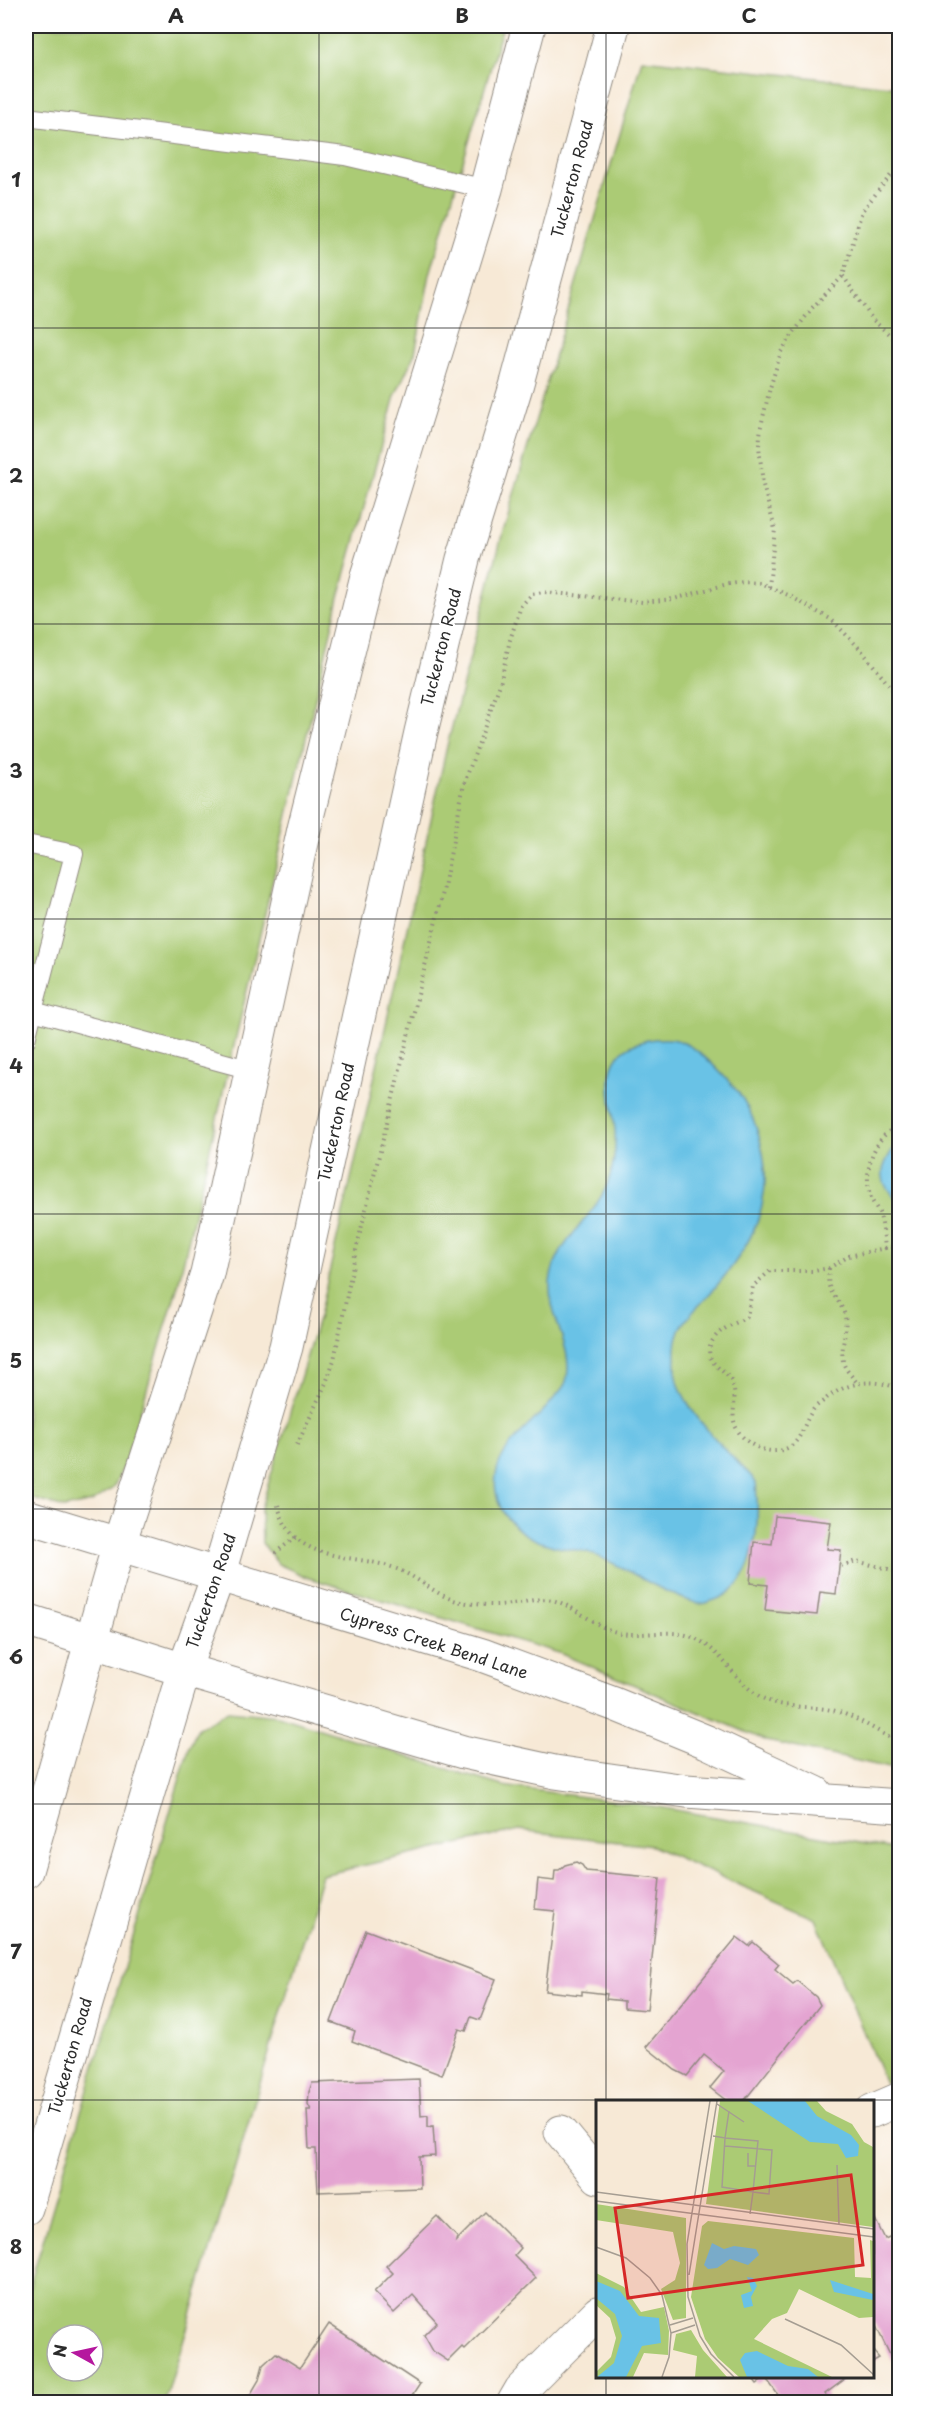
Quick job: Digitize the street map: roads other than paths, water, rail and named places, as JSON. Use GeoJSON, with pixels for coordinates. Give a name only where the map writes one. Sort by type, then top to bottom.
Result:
{"type":"FeatureCollection","features":[{"type":"Feature","properties":{"kind":"main road"},"geometry":{"type":"LineString","coordinates":[[26,1871],[119,1544],[207,1274],[303,829],[367,576],[486,189],[529,26]]}},
{"type":"Feature","properties":{"kind":"main road","name":"Tuckerton Road"},"geometry":{"type":"LineString","coordinates":[[26,2208],[184,1670],[218,1576],[286,1347],[420,732],[463,559],[517,383],[613,26]]}},
{"type":"Feature","properties":{"kind":"main road","name":"Cypress Creek Bend Lane"},"geometry":{"type":"LineString","coordinates":[[26,1516],[482,1655],[614,1704],[707,1742],[831,1800]]}},
{"type":"Feature","properties":{"kind":"main road","name":"Cypress Creek Bend Lane"},"geometry":{"type":"LineString","coordinates":[[26,1620],[184,1670],[464,1752],[555,1772],[686,1791],[900,1806]]}},
{"type":"Feature","properties":{"kind":"main road"},"geometry":{"type":"LineString","coordinates":[[874,2111],[900,2099]]}},
{"type":"Feature","properties":{"kind":"main road"},"geometry":{"type":"LineString","coordinates":[[561,2132],[596,2175]]}},
{"type":"Feature","properties":{"kind":"main road"},"geometry":{"type":"LineString","coordinates":[[514,2403],[522,2390],[596,2315]]}},
{"type":"Feature","properties":{"kind":"lane"},"geometry":{"type":"LineString","coordinates":[[26,117],[345,156],[486,189]]}},
{"type":"Feature","properties":{"kind":"lane"},"geometry":{"type":"LineString","coordinates":[[26,844],[74,854],[29,1010],[26,1040]]}},
{"type":"Feature","properties":{"kind":"lane"},"geometry":{"type":"LineString","coordinates":[[29,1010],[251,1070]]}},
{"type":"Feature","properties":{"kind":"water"},"geometry":{"type":"Polygon","coordinates":[[[654,1039],[673,1039],[692,1047],[733,1086],[749,1109],[756,1126],[763,1153],[765,1174],[764,1195],[753,1232],[744,1249],[720,1282],[685,1322],[676,1344],[676,1370],[683,1395],[708,1431],[755,1480],[756,1485],[757,1527],[746,1571],[728,1594],[703,1604],[674,1595],[587,1552],[555,1546],[531,1538],[508,1519],[498,1502],[496,1492],[499,1463],[506,1450],[547,1407],[566,1380],[567,1354],[550,1295],[550,1283],[559,1255],[602,1195],[610,1176],[614,1156],[615,1130],[610,1085],[615,1060],[623,1051],[635,1044],[654,1039]]]}},
{"type":"Feature","properties":{"kind":"water"},"geometry":{"type":"Polygon","coordinates":[[[899,1140],[899,1201],[886,1186],[883,1172],[888,1157],[899,1140]]]}}]}
